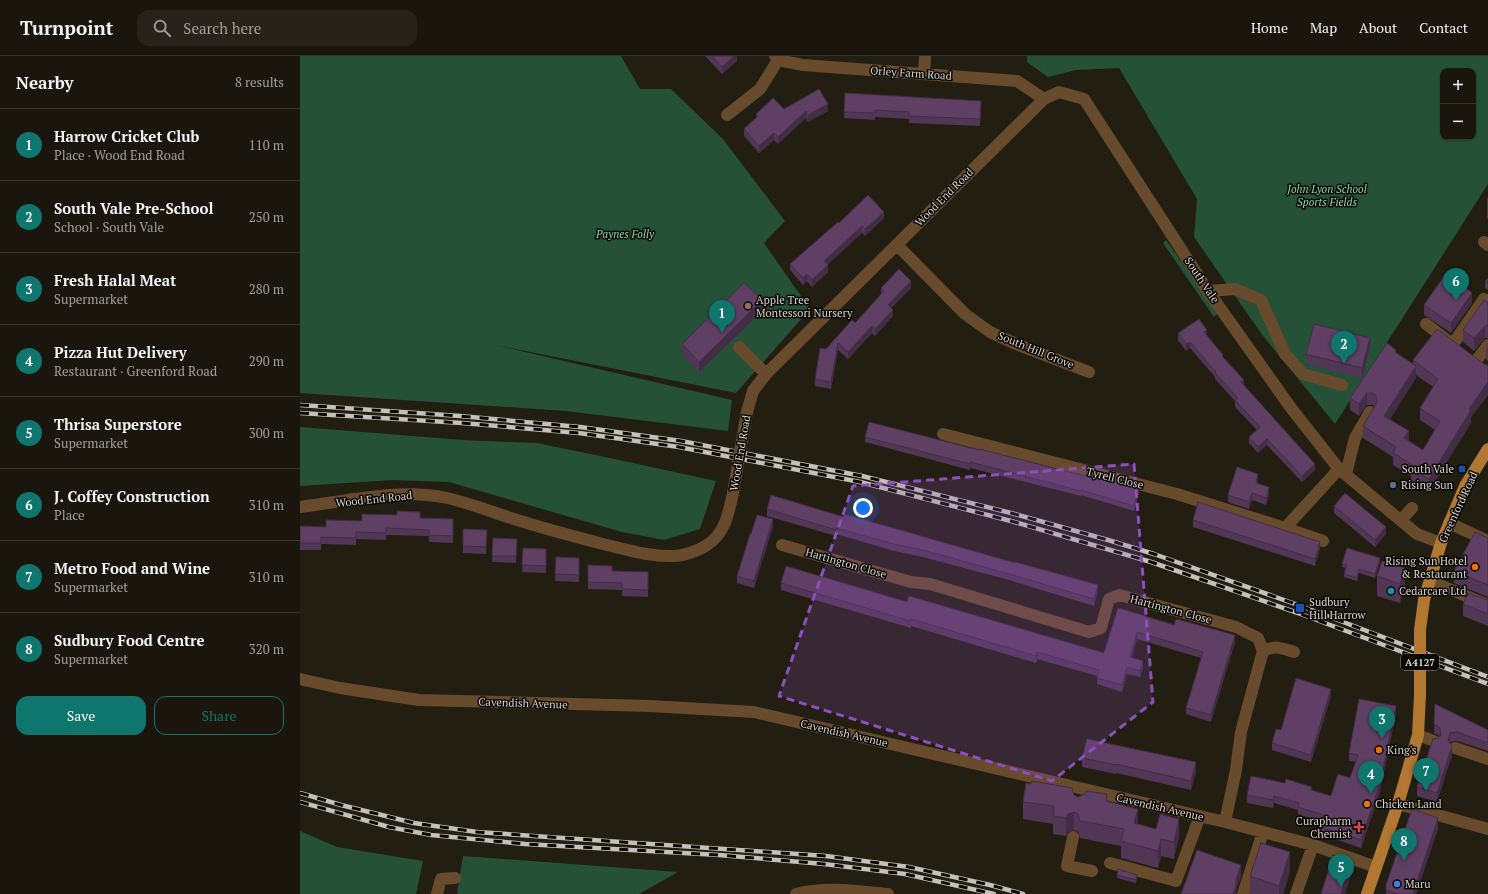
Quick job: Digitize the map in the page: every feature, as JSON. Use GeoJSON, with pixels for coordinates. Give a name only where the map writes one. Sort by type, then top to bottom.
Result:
{"type":"FeatureCollection","features":[{"type":"Feature","properties":{"kind":"main road","name":"Greenford Road"},"geometry":{"type":"LineString","coordinates":[[1367,894],[1398,804],[1418,735],[1420,695],[1420,630],[1424,600],[1448,523],[1465,486],[1488,449]]}},
{"type":"Feature","properties":{"kind":"street"},"geometry":{"type":"LineString","coordinates":[[924,74],[925,56]]}},
{"type":"Feature","properties":{"kind":"street"},"geometry":{"type":"LineString","coordinates":[[727,115],[760,89],[777,58]]}},
{"type":"Feature","properties":{"kind":"street","name":"Orley Farm Road"},"geometry":{"type":"LineString","coordinates":[[777,58],[802,65],[1017,81],[1044,99]]}},
{"type":"Feature","properties":{"kind":"street","name":"Wood End Road"},"geometry":{"type":"LineString","coordinates":[[300,507],[388,496],[417,495],[448,498],[556,532],[643,553],[674,556],[686,554],[707,545],[720,532],[729,513],[747,412],[753,391],[766,374],[1044,99],[1059,92],[1084,99]]}},
{"type":"Feature","properties":{"kind":"street","name":"South Vale"},"geometry":{"type":"LineString","coordinates":[[1084,99],[1208,291],[1291,408],[1342,471],[1417,534],[1441,543]]}},
{"type":"Feature","properties":{"kind":"street","name":"South Hill Grove"},"geometry":{"type":"LineString","coordinates":[[897,245],[965,314],[990,332],[1016,344],[1089,372]]}},
{"type":"Feature","properties":{"kind":"street"},"geometry":{"type":"LineString","coordinates":[[1208,291],[1235,288],[1261,300],[1285,354],[1303,374],[1342,385]]}},
{"type":"Feature","properties":{"kind":"street"},"geometry":{"type":"LineString","coordinates":[[1452,344],[1484,299],[1488,302]]}},
{"type":"Feature","properties":{"kind":"street"},"geometry":{"type":"LineString","coordinates":[[1426,324],[1488,370]]}},
{"type":"Feature","properties":{"kind":"street"},"geometry":{"type":"LineString","coordinates":[[1476,361],[1488,345]]}},
{"type":"Feature","properties":{"kind":"street"},"geometry":{"type":"LineString","coordinates":[[739,347],[766,374]]}},
{"type":"Feature","properties":{"kind":"street"},"geometry":{"type":"LineString","coordinates":[[1285,528],[1342,471],[1355,438],[1370,412]]}},
{"type":"Feature","properties":{"kind":"street","name":"Tyrell Close"},"geometry":{"type":"LineString","coordinates":[[943,434],[1177,494],[1323,541]]}},
{"type":"Feature","properties":{"kind":"street"},"geometry":{"type":"LineString","coordinates":[[1401,520],[1412,508]]}},
{"type":"Feature","properties":{"kind":"street"},"geometry":{"type":"LineString","coordinates":[[1448,523],[1488,541]]}},
{"type":"Feature","properties":{"kind":"street","name":"Hartington Close"},"geometry":{"type":"LineString","coordinates":[[782,545],[911,582],[930,584],[1089,632],[1101,628],[1109,599],[1119,595],[1236,627],[1258,638],[1263,651]]}},
{"type":"Feature","properties":{"kind":"street"},"geometry":{"type":"LineString","coordinates":[[1430,581],[1488,605]]}},
{"type":"Feature","properties":{"kind":"street"},"geometry":{"type":"LineString","coordinates":[[1224,822],[1236,770],[1241,732],[1263,651],[1271,647],[1279,646],[1294,652]]}},
{"type":"Feature","properties":{"kind":"street","name":"Cavendish Avenue"},"geometry":{"type":"LineString","coordinates":[[300,679],[340,688],[419,700],[650,706],[754,712],[1200,816],[1313,845],[1376,867]]}},
{"type":"Feature","properties":{"kind":"street"},"geometry":{"type":"LineString","coordinates":[[1418,735],[1434,741]]}},
{"type":"Feature","properties":{"kind":"street"},"geometry":{"type":"LineString","coordinates":[[1455,748],[1488,759]]}},
{"type":"Feature","properties":{"kind":"street"},"geometry":{"type":"LineString","coordinates":[[1080,801],[1082,788]]}},
{"type":"Feature","properties":{"kind":"street"},"geometry":{"type":"LineString","coordinates":[[1398,804],[1488,829]]}},
{"type":"Feature","properties":{"kind":"street"},"geometry":{"type":"LineString","coordinates":[[1110,863],[1176,881],[1200,816]]}},
{"type":"Feature","properties":{"kind":"street"},"geometry":{"type":"LineString","coordinates":[[1243,894],[1262,832]]}},
{"type":"Feature","properties":{"kind":"street"},"geometry":{"type":"LineString","coordinates":[[1073,837],[1067,866],[1092,871]]}},
{"type":"Feature","properties":{"kind":"street"},"geometry":{"type":"LineString","coordinates":[[1296,894],[1313,845]]}},
{"type":"Feature","properties":{"kind":"street"},"geometry":{"type":"LineString","coordinates":[[437,894],[440,879],[455,878]]}},
{"type":"Feature","properties":{"kind":"street"},"geometry":{"type":"LineString","coordinates":[[796,894],[808,890],[840,890],[888,894]]}},
{"type":"Feature","properties":{"kind":"highlighted area"},"geometry":{"type":"Polygon","coordinates":[[[1134,464],[1153,702],[1052,781],[779,696],[853,486],[1134,464]]]}},
{"type":"Feature","properties":{"kind":"green space","name":"Paynes Folly"},"geometry":{"type":"Polygon","coordinates":[[[300,56],[621,56],[640,89],[671,89],[723,139],[785,221],[764,243],[810,309],[736,393],[495,345],[732,400],[728,431],[566,411],[300,393],[300,56]]]}},
{"type":"Feature","properties":{"kind":"green space","name":"John Lyon School Sports Fields"},"geometry":{"type":"Polygon","coordinates":[[[1027,56],[1488,56],[1488,184],[1335,424],[1263,336],[1194,237],[1197,199],[1119,68],[1076,70],[1048,77],[1027,62],[1027,56]]]}},
{"type":"Feature","properties":{"kind":"green space"},"geometry":{"type":"Polygon","coordinates":[[[1166,240],[1218,313],[1214,317],[1163,243],[1166,240]]]}},
{"type":"Feature","properties":{"kind":"green space"},"geometry":{"type":"Polygon","coordinates":[[[300,427],[463,440],[537,443],[716,481],[700,529],[664,540],[622,532],[449,482],[393,480],[300,486],[300,427]]]}},
{"type":"Feature","properties":{"kind":"green space"},"geometry":{"type":"Polygon","coordinates":[[[300,831],[337,847],[423,861],[416,894],[300,894],[300,831]]]}},
{"type":"Feature","properties":{"kind":"green space"},"geometry":{"type":"Polygon","coordinates":[[[463,856],[678,872],[639,894],[457,894],[463,856]]]}},
{"type":"Feature","properties":{"kind":"building"},"geometry":{"type":"Polygon","coordinates":[[[712,56],[734,56],[722,67],[712,56]]]}},
{"type":"Feature","properties":{"kind":"building"},"geometry":{"type":"Polygon","coordinates":[[[819,89],[828,104],[808,115],[806,111],[778,137],[774,133],[759,146],[744,129],[758,116],[756,114],[773,98],[784,109],[819,89]]]}},
{"type":"Feature","properties":{"kind":"building"},"geometry":{"type":"Polygon","coordinates":[[[845,93],[981,101],[980,119],[909,116],[909,112],[875,110],[875,113],[844,112],[845,93]]]}},
{"type":"Feature","properties":{"kind":"building"},"geometry":{"type":"Polygon","coordinates":[[[868,195],[884,212],[865,229],[862,226],[824,261],[828,265],[812,280],[807,274],[803,278],[790,264],[838,222],[839,223],[868,195]]]}},
{"type":"Feature","properties":{"kind":"building"},"geometry":{"type":"Polygon","coordinates":[[[899,269],[911,281],[888,305],[893,310],[875,329],[872,326],[848,352],[838,343],[831,382],[815,379],[820,348],[826,349],[852,320],[855,323],[884,291],[881,288],[899,269]]]}},
{"type":"Feature","properties":{"kind":"building"},"geometry":{"type":"Polygon","coordinates":[[[1447,272],[1472,293],[1451,323],[1424,305],[1447,272]]]}},
{"type":"Feature","properties":{"kind":"building"},"geometry":{"type":"Polygon","coordinates":[[[744,283],[762,300],[699,362],[682,344],[744,283]]]}},
{"type":"Feature","properties":{"kind":"building"},"geometry":{"type":"Polygon","coordinates":[[[1484,300],[1488,303],[1488,326],[1485,326],[1474,338],[1463,330],[1484,300]]]}},
{"type":"Feature","properties":{"kind":"building"},"geometry":{"type":"Polygon","coordinates":[[[1199,319],[1207,330],[1204,332],[1223,355],[1222,356],[1244,380],[1241,382],[1315,464],[1302,476],[1267,439],[1258,447],[1249,437],[1260,427],[1235,400],[1238,398],[1190,342],[1186,344],[1178,333],[1199,319]]]}},
{"type":"Feature","properties":{"kind":"building"},"geometry":{"type":"Polygon","coordinates":[[[1314,324],[1370,338],[1362,368],[1306,354],[1314,324]]]}},
{"type":"Feature","properties":{"kind":"building"},"geometry":{"type":"Polygon","coordinates":[[[1437,329],[1484,364],[1488,365],[1488,382],[1469,409],[1471,410],[1429,479],[1411,469],[1413,465],[1393,453],[1396,447],[1363,426],[1376,404],[1376,396],[1373,393],[1367,393],[1359,404],[1350,398],[1387,343],[1396,350],[1395,352],[1416,366],[1384,416],[1409,431],[1404,438],[1423,450],[1440,421],[1420,408],[1438,379],[1413,360],[1437,329]]]}},
{"type":"Feature","properties":{"kind":"building"},"geometry":{"type":"Polygon","coordinates":[[[869,422],[1101,480],[1102,477],[1139,488],[1134,506],[1081,490],[970,462],[970,464],[865,437],[869,422]]]}},
{"type":"Feature","properties":{"kind":"building"},"geometry":{"type":"Polygon","coordinates":[[[1237,467],[1258,474],[1256,483],[1269,487],[1266,498],[1252,493],[1249,502],[1228,495],[1237,467]]]}},
{"type":"Feature","properties":{"kind":"building"},"geometry":{"type":"Polygon","coordinates":[[[1345,493],[1386,527],[1375,540],[1334,506],[1345,493]]]}},
{"type":"Feature","properties":{"kind":"building"},"geometry":{"type":"Polygon","coordinates":[[[771,495],[844,517],[844,514],[1098,585],[1094,599],[923,550],[894,544],[836,528],[836,530],[767,509],[771,495]]]}},
{"type":"Feature","properties":{"kind":"building"},"geometry":{"type":"Polygon","coordinates":[[[1198,502],[1320,542],[1315,559],[1193,520],[1198,502]]]}},
{"type":"Feature","properties":{"kind":"building"},"geometry":{"type":"Polygon","coordinates":[[[397,511],[420,512],[420,518],[453,519],[453,536],[429,535],[429,530],[386,528],[386,533],[356,532],[356,538],[321,537],[321,543],[300,543],[300,526],[326,527],[326,520],[362,521],[362,514],[397,515],[397,511]]]}},
{"type":"Feature","properties":{"kind":"building"},"geometry":{"type":"Polygon","coordinates":[[[757,515],[773,519],[754,581],[737,576],[757,515]]]}},
{"type":"Feature","properties":{"kind":"building"},"geometry":{"type":"Polygon","coordinates":[[[463,529],[487,530],[486,547],[463,546],[463,529]]]}},
{"type":"Feature","properties":{"kind":"building","name":"Rising Sun Hotel & Restaurant"},"geometry":{"type":"Polygon","coordinates":[[[1475,532],[1488,538],[1488,585],[1454,571],[1475,532]]]}},
{"type":"Feature","properties":{"kind":"building"},"geometry":{"type":"Polygon","coordinates":[[[493,538],[517,539],[516,556],[492,556],[493,538]]]}},
{"type":"Feature","properties":{"kind":"building"},"geometry":{"type":"Polygon","coordinates":[[[523,548],[546,549],[546,566],[522,565],[523,548]]]}},
{"type":"Feature","properties":{"kind":"building"},"geometry":{"type":"Polygon","coordinates":[[[1347,548],[1380,558],[1375,574],[1359,569],[1357,578],[1344,574],[1347,565],[1342,564],[1347,548]]]}},
{"type":"Feature","properties":{"kind":"building"},"geometry":{"type":"Polygon","coordinates":[[[556,557],[579,558],[579,575],[555,574],[556,557]]]}},
{"type":"Feature","properties":{"kind":"building"},"geometry":{"type":"Polygon","coordinates":[[[1382,561],[1405,568],[1400,584],[1377,576],[1382,561]]]}},
{"type":"Feature","properties":{"kind":"building"},"geometry":{"type":"Polygon","coordinates":[[[588,565],[612,566],[612,571],[648,572],[648,590],[622,589],[622,583],[588,582],[588,565]]]}},
{"type":"Feature","properties":{"kind":"building"},"geometry":{"type":"Polygon","coordinates":[[[786,566],[907,602],[909,596],[1104,653],[1118,608],[1174,625],[1176,619],[1235,635],[1211,715],[1186,708],[1203,652],[1137,632],[1130,657],[1143,661],[1140,671],[1127,667],[1122,685],[1097,678],[1099,670],[1037,652],[1036,656],[781,583],[786,566]]]}},
{"type":"Feature","properties":{"kind":"building"},"geometry":{"type":"Polygon","coordinates":[[[1468,593],[1488,600],[1488,614],[1463,604],[1468,593]]]}},
{"type":"Feature","properties":{"kind":"building"},"geometry":{"type":"Polygon","coordinates":[[[1296,678],[1331,689],[1311,755],[1272,743],[1276,729],[1281,730],[1296,678]]]}},
{"type":"Feature","properties":{"kind":"building"},"geometry":{"type":"Polygon","coordinates":[[[1359,699],[1396,706],[1380,784],[1361,840],[1320,827],[1324,815],[1298,807],[1299,803],[1274,796],[1273,800],[1247,795],[1251,776],[1285,783],[1286,779],[1312,787],[1311,790],[1331,796],[1338,774],[1350,778],[1358,755],[1349,753],[1359,699]]]}},
{"type":"Feature","properties":{"kind":"building"},"geometry":{"type":"Polygon","coordinates":[[[1435,704],[1488,730],[1488,743],[1457,732],[1450,733],[1448,740],[1452,746],[1437,793],[1417,787],[1433,739],[1438,738],[1441,735],[1440,728],[1434,724],[1435,704]]]}},
{"type":"Feature","properties":{"kind":"building"},"geometry":{"type":"Polygon","coordinates":[[[1087,739],[1196,762],[1191,781],[1082,758],[1087,739]]]}},
{"type":"Feature","properties":{"kind":"building"},"geometry":{"type":"Polygon","coordinates":[[[1032,781],[1072,788],[1074,795],[1078,797],[1085,794],[1086,791],[1107,794],[1106,801],[1138,809],[1134,823],[1156,829],[1160,814],[1179,819],[1174,842],[1161,839],[1158,851],[1121,841],[1124,829],[1080,821],[1078,814],[1074,812],[1068,814],[1066,818],[1053,816],[1054,806],[1023,802],[1026,783],[1031,784],[1032,781]]]}},
{"type":"Feature","properties":{"kind":"building"},"geometry":{"type":"Polygon","coordinates":[[[1412,809],[1438,818],[1413,894],[1398,894],[1386,890],[1386,885],[1412,809]]]}},
{"type":"Feature","properties":{"kind":"building"},"geometry":{"type":"Polygon","coordinates":[[[1261,843],[1290,852],[1279,886],[1250,876],[1261,843]]]}},
{"type":"Feature","properties":{"kind":"building"},"geometry":{"type":"Polygon","coordinates":[[[1197,850],[1241,865],[1233,894],[1181,894],[1197,850]]]}},
{"type":"Feature","properties":{"kind":"building"},"geometry":{"type":"Polygon","coordinates":[[[1333,855],[1352,861],[1341,894],[1321,894],[1333,855]]]}},
{"type":"Feature","properties":{"kind":"building"},"geometry":{"type":"Polygon","coordinates":[[[1118,869],[1137,875],[1136,880],[1117,875],[1118,869]]]}},
{"type":"Feature","properties":{"kind":"railway"},"geometry":{"type":"LineString","coordinates":[[300,405],[460,416],[580,427],[681,441],[862,476],[1011,513],[1154,554],[1301,606],[1488,677]]}},
{"type":"Feature","properties":{"kind":"railway"},"geometry":{"type":"LineString","coordinates":[[300,413],[462,423],[579,433],[679,447],[860,482],[1011,521],[1151,562],[1298,613],[1488,684]]}},
{"type":"Feature","properties":{"kind":"railway"},"geometry":{"type":"LineString","coordinates":[[300,793],[414,823],[477,832],[826,856],[909,867],[1023,894]]}},
{"type":"Feature","properties":{"kind":"railway"},"geometry":{"type":"LineString","coordinates":[[300,802],[389,827],[431,835],[525,844],[719,855],[824,864],[905,874],[994,894]]}},
{"type":"Feature","properties":{"kind":"place","name":"J. Coffey Construction"},"geometry":{"type":"Point","coordinates":[1456,301]}},
{"type":"Feature","properties":{"kind":"place","name":"Apple Tree Montessori Nursery"},"geometry":{"type":"Point","coordinates":[748,306]}},
{"type":"Feature","properties":{"kind":"place","name":"Harrow Cricket Club"},"geometry":{"type":"Point","coordinates":[722,333]}},
{"type":"Feature","properties":{"kind":"place","name":"South Vale Pre-School"},"geometry":{"type":"Point","coordinates":[1344,364]}},
{"type":"Feature","properties":{"kind":"place","name":"South Vale"},"geometry":{"type":"Point","coordinates":[1462,469]}},
{"type":"Feature","properties":{"kind":"place","name":"Rising Sun"},"geometry":{"type":"Point","coordinates":[1393,485]}},
{"type":"Feature","properties":{"kind":"place","name":"Rising Sun Hotel & Restaurant"},"geometry":{"type":"Point","coordinates":[1475,567]}},
{"type":"Feature","properties":{"kind":"place","name":"Cedarcare Ltd"},"geometry":{"type":"Point","coordinates":[1391,591]}},
{"type":"Feature","properties":{"kind":"place","name":"Sudbury Hill Harrow"},"geometry":{"type":"Point","coordinates":[1300,608]}},
{"type":"Feature","properties":{"kind":"place","name":"Fresh Halal Meat"},"geometry":{"type":"Point","coordinates":[1382,739]}},
{"type":"Feature","properties":{"kind":"place","name":"King's"},"geometry":{"type":"Point","coordinates":[1379,750]}},
{"type":"Feature","properties":{"kind":"place","name":"Metro Food and Wine"},"geometry":{"type":"Point","coordinates":[1426,791]}},
{"type":"Feature","properties":{"kind":"place","name":"Pizza Hut Delivery"},"geometry":{"type":"Point","coordinates":[1371,794]}},
{"type":"Feature","properties":{"kind":"place","name":"Chicken Land"},"geometry":{"type":"Point","coordinates":[1367,804]}},
{"type":"Feature","properties":{"kind":"place","name":"Curapharm Chemist"},"geometry":{"type":"Point","coordinates":[1359,827]}},
{"type":"Feature","properties":{"kind":"place","name":"Sudbury Food Centre"},"geometry":{"type":"Point","coordinates":[1404,861]}},
{"type":"Feature","properties":{"kind":"place","name":"Maru"},"geometry":{"type":"Point","coordinates":[1397,884]}},
{"type":"Feature","properties":{"kind":"place","name":"Thrisa Superstore"},"geometry":{"type":"Point","coordinates":[1341,887]}}]}
